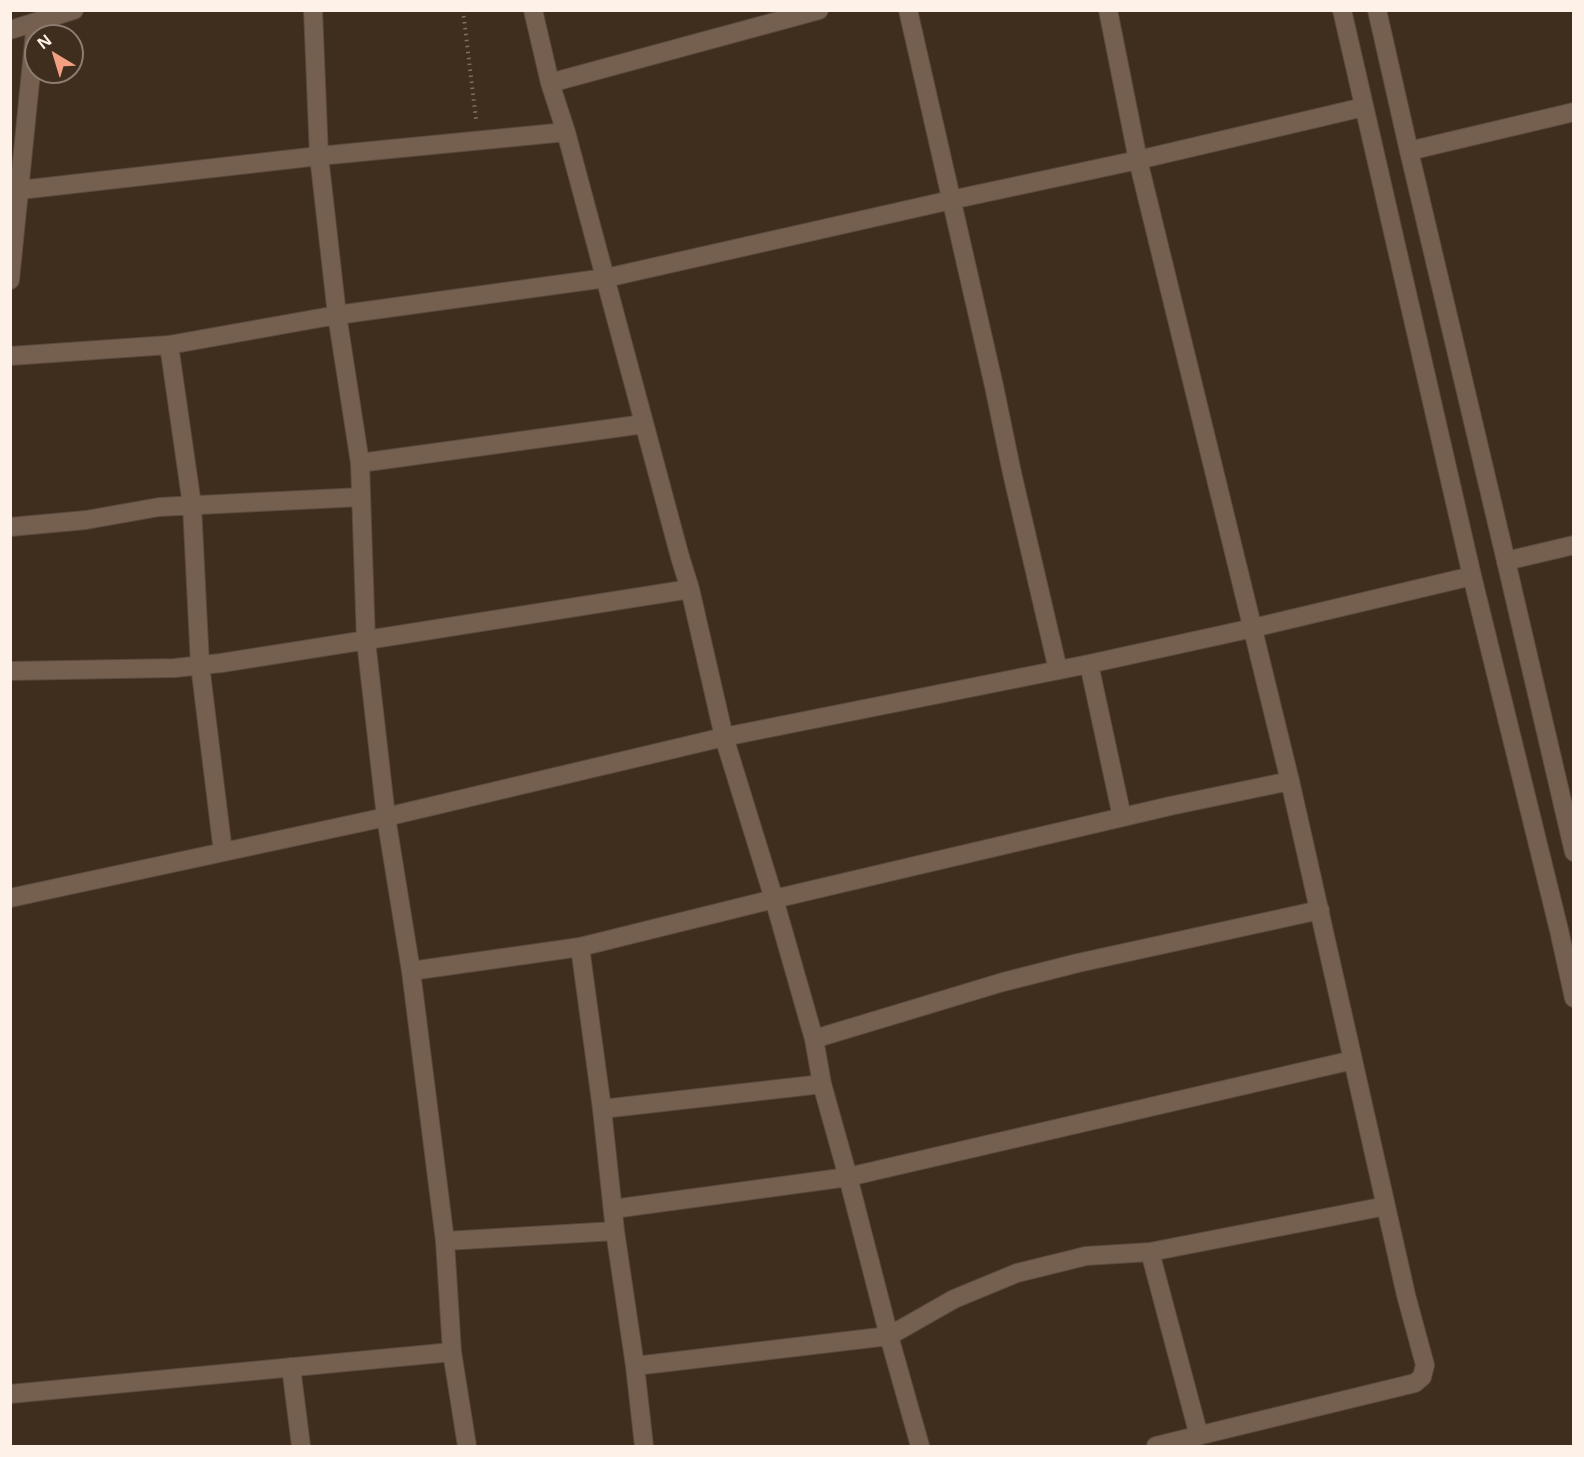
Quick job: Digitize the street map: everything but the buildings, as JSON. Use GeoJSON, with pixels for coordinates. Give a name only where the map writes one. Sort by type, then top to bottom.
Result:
{"type":"FeatureCollection","features":[{"type":"Feature","properties":{"kind":"street"},"geometry":{"type":"LineString","coordinates":[[10,30],[40,18],[74,10]]}},
{"type":"Feature","properties":{"kind":"street"},"geometry":{"type":"LineString","coordinates":[[312,10],[319,156],[337,315],[360,463],[366,641],[386,818],[411,971],[445,1241],[452,1352],[467,1446]]}},
{"type":"Feature","properties":{"kind":"street"},"geometry":{"type":"LineString","coordinates":[[533,10],[550,83],[567,132],[690,589],[724,737],[774,898],[814,1039],[822,1084],[920,1446]]}},
{"type":"Feature","properties":{"kind":"street"},"geometry":{"type":"LineString","coordinates":[[550,83],[819,10]]}},
{"type":"Feature","properties":{"kind":"street"},"geometry":{"type":"LineString","coordinates":[[908,10],[1058,670]]}},
{"type":"Feature","properties":{"kind":"street"},"geometry":{"type":"LineString","coordinates":[[1108,10],[1138,160],[1290,781],[1406,1295],[1425,1365],[1422,1377],[1415,1383],[1156,1446]]}},
{"type":"Feature","properties":{"kind":"street"},"geometry":{"type":"LineString","coordinates":[[1342,10],[1472,576],[1574,998]]}},
{"type":"Feature","properties":{"kind":"street"},"geometry":{"type":"LineString","coordinates":[[1377,10],[1574,852]]}},
{"type":"Feature","properties":{"kind":"street"},"geometry":{"type":"LineString","coordinates":[[10,280],[40,18]]}},
{"type":"Feature","properties":{"kind":"street"},"geometry":{"type":"LineString","coordinates":[[10,356],[169,345],[337,315],[606,278],[1138,160],[1364,107]]}},
{"type":"Feature","properties":{"kind":"street"},"geometry":{"type":"LineString","coordinates":[[1409,151],[1574,112]]}},
{"type":"Feature","properties":{"kind":"street"},"geometry":{"type":"LineString","coordinates":[[20,190],[319,156],[567,132]]}},
{"type":"Feature","properties":{"kind":"street"},"geometry":{"type":"LineString","coordinates":[[169,345],[192,505],[200,665],[223,852]]}},
{"type":"Feature","properties":{"kind":"street"},"geometry":{"type":"LineString","coordinates":[[360,463],[644,424]]}},
{"type":"Feature","properties":{"kind":"street"},"geometry":{"type":"LineString","coordinates":[[10,527],[86,520],[159,507],[361,497]]}},
{"type":"Feature","properties":{"kind":"street"},"geometry":{"type":"LineString","coordinates":[[1506,561],[1574,545]]}},
{"type":"Feature","properties":{"kind":"street"},"geometry":{"type":"LineString","coordinates":[[10,898],[386,818],[724,737],[1089,664],[1253,628],[1472,576]]}},
{"type":"Feature","properties":{"kind":"street"},"geometry":{"type":"LineString","coordinates":[[10,671],[175,668],[221,663],[690,589]]}},
{"type":"Feature","properties":{"kind":"street"},"geometry":{"type":"LineString","coordinates":[[1089,664],[1122,817]]}},
{"type":"Feature","properties":{"kind":"street"},"geometry":{"type":"LineString","coordinates":[[411,971],[580,947],[774,898],[1170,806],[1290,781]]}},
{"type":"Feature","properties":{"kind":"street"},"geometry":{"type":"LineString","coordinates":[[814,1039],[1057,968],[1320,910]]}},
{"type":"Feature","properties":{"kind":"street"},"geometry":{"type":"LineString","coordinates":[[580,947],[644,1446]]}},
{"type":"Feature","properties":{"kind":"street"},"geometry":{"type":"LineString","coordinates":[[613,1209],[848,1177],[1353,1060]]}},
{"type":"Feature","properties":{"kind":"street"},"geometry":{"type":"LineString","coordinates":[[602,1109],[822,1084]]}},
{"type":"Feature","properties":{"kind":"street"},"geometry":{"type":"LineString","coordinates":[[635,1366],[889,1336],[954,1299],[1017,1273],[1086,1256],[1150,1252],[1386,1206]]}},
{"type":"Feature","properties":{"kind":"street"},"geometry":{"type":"LineString","coordinates":[[445,1241],[615,1231]]}},
{"type":"Feature","properties":{"kind":"street"},"geometry":{"type":"LineString","coordinates":[[1150,1252],[1199,1436]]}},
{"type":"Feature","properties":{"kind":"street"},"geometry":{"type":"LineString","coordinates":[[10,1394],[452,1352]]}},
{"type":"Feature","properties":{"kind":"street"},"geometry":{"type":"LineString","coordinates":[[291,1367],[301,1446]]}},
{"type":"Feature","properties":{"kind":"path"},"geometry":{"type":"LineString","coordinates":[[463,10],[479,141]]}}]}
